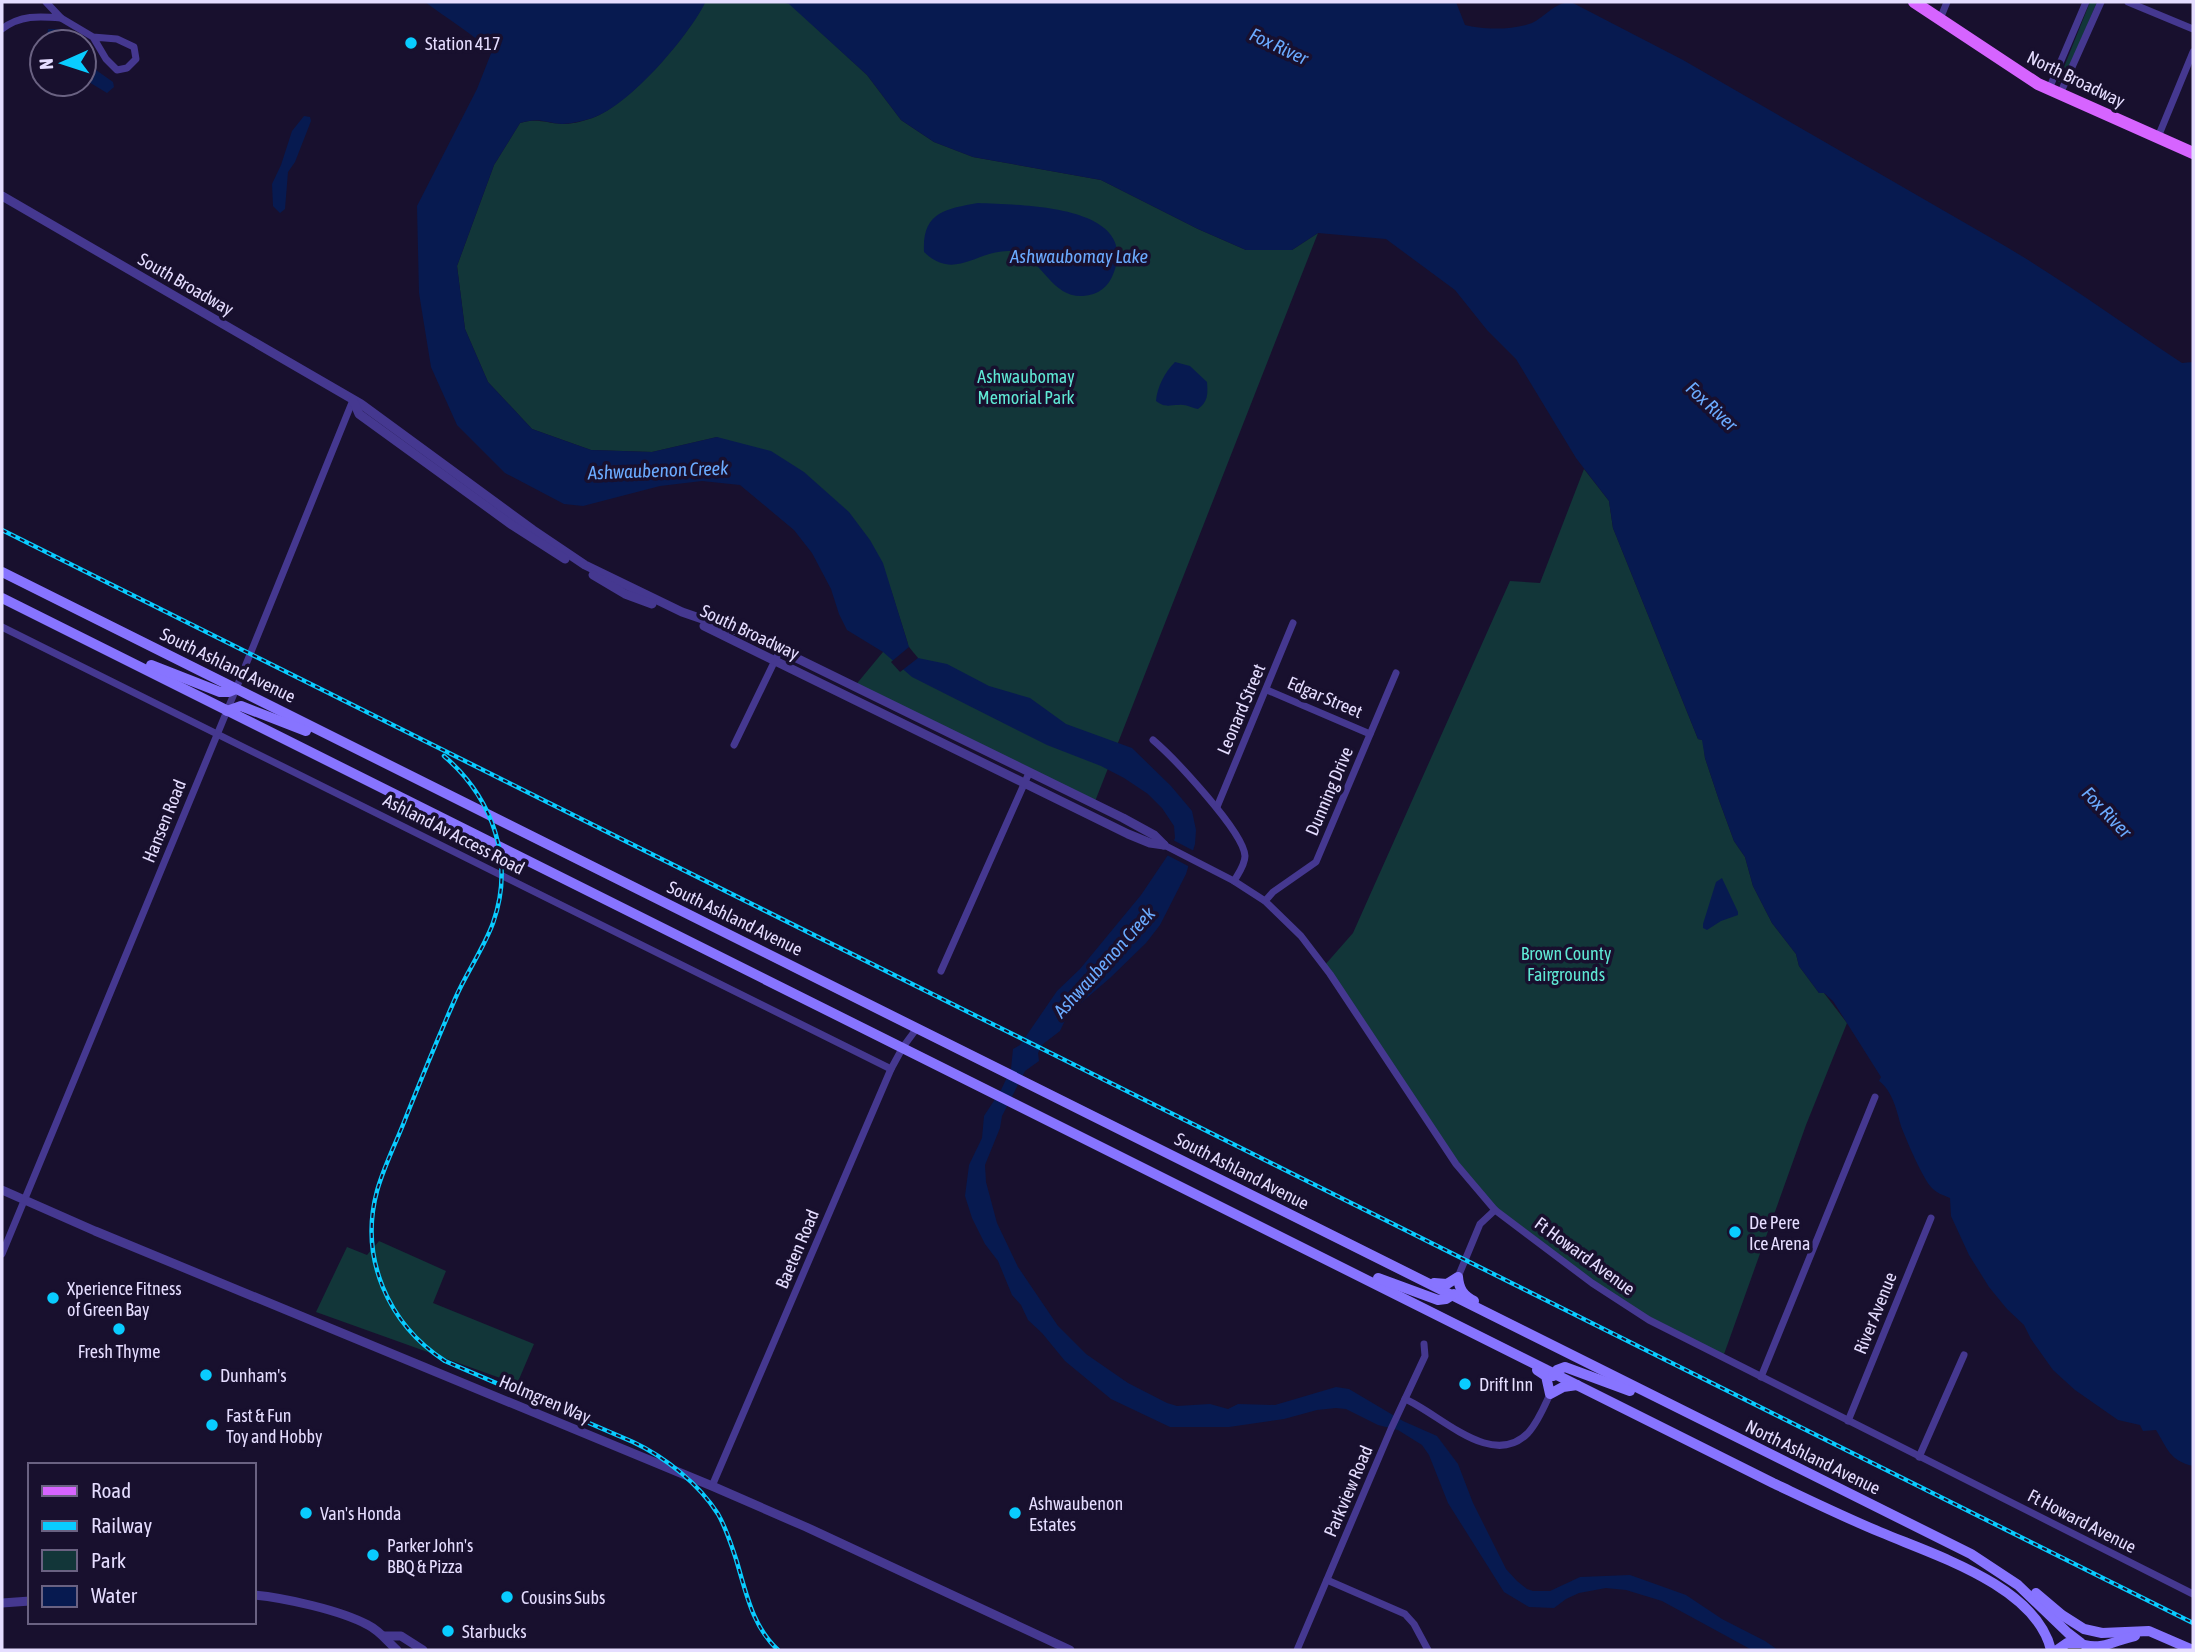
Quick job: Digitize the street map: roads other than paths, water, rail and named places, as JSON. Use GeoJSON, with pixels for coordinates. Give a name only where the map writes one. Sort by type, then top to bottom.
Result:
{"type":"FeatureCollection","features":[{"type":"Feature","properties":{"kind":"main road","name":"North Broadway"},"geometry":{"type":"LineString","coordinates":[[1914,2],[2038,84],[2193,153]]}},
{"type":"Feature","properties":{"kind":"main road","name":"South Ashland Avenue"},"geometry":{"type":"LineString","coordinates":[[2,572],[1452,1296]]}},
{"type":"Feature","properties":{"kind":"main road"},"geometry":{"type":"LineString","coordinates":[[2,598],[1577,1385],[1828,1509],[1965,1568],[2023,1606],[2044,1629],[2051,1650]]}},
{"type":"Feature","properties":{"kind":"main road"},"geometry":{"type":"LineString","coordinates":[[107,650],[220,692],[236,689]]}},
{"type":"Feature","properties":{"kind":"main road"},"geometry":{"type":"LineString","coordinates":[[227,711],[241,706],[315,734],[332,737]]}},
{"type":"Feature","properties":{"kind":"main road"},"geometry":{"type":"LineString","coordinates":[[1358,1275],[1373,1276],[1438,1300],[1452,1296],[1459,1281]]}},
{"type":"Feature","properties":{"kind":"main road"},"geometry":{"type":"LineString","coordinates":[[1421,1280],[1444,1285],[1459,1281]]}},
{"type":"Feature","properties":{"kind":"main road"},"geometry":{"type":"LineString","coordinates":[[1459,1281],[1471,1299],[1601,1364],[1601,1370]]}},
{"type":"Feature","properties":{"kind":"main road"},"geometry":{"type":"LineString","coordinates":[[1375,1283],[1396,1300],[1540,1371],[1546,1376],[1550,1390]]}},
{"type":"Feature","properties":{"kind":"main road","name":"North Ashland Avenue"},"geometry":{"type":"LineString","coordinates":[[1452,1296],[1971,1554],[2018,1585],[2029,1587],[2062,1615],[2084,1629],[2102,1633],[2134,1630],[2155,1634]]}},
{"type":"Feature","properties":{"kind":"main road"},"geometry":{"type":"LineString","coordinates":[[1550,1390],[1554,1373],[1560,1368],[1573,1369],[1633,1393],[1662,1401]]}},
{"type":"Feature","properties":{"kind":"main road"},"geometry":{"type":"LineString","coordinates":[[1550,1390],[1577,1385]]}},
{"type":"Feature","properties":{"kind":"main road"},"geometry":{"type":"LineString","coordinates":[[2018,1585],[2068,1633],[2086,1646]]}},
{"type":"Feature","properties":{"kind":"main road"},"geometry":{"type":"LineString","coordinates":[[2057,1650],[2067,1643],[2100,1646],[2128,1637],[2155,1634],[2193,1650]]}},
{"type":"Feature","properties":{"kind":"street"},"geometry":{"type":"LineString","coordinates":[[46,2],[61,18],[78,28]]}},
{"type":"Feature","properties":{"kind":"street"},"geometry":{"type":"LineString","coordinates":[[1940,19],[1947,2]]}},
{"type":"Feature","properties":{"kind":"street"},"geometry":{"type":"LineString","coordinates":[[2054,91],[2086,2]]}},
{"type":"Feature","properties":{"kind":"street"},"geometry":{"type":"LineString","coordinates":[[2054,91],[2101,2]]}},
{"type":"Feature","properties":{"kind":"street"},"geometry":{"type":"LineString","coordinates":[[2128,2],[2193,29]]}},
{"type":"Feature","properties":{"kind":"street"},"geometry":{"type":"LineString","coordinates":[[2,29],[13,21],[36,15],[61,18]]}},
{"type":"Feature","properties":{"kind":"street"},"geometry":{"type":"LineString","coordinates":[[93,37],[117,39],[134,47],[136,59],[127,68],[117,70],[106,59],[93,37]]}},
{"type":"Feature","properties":{"kind":"street"},"geometry":{"type":"LineString","coordinates":[[2158,137],[2193,52]]}},
{"type":"Feature","properties":{"kind":"street","name":"South Broadway"},"geometry":{"type":"LineString","coordinates":[[2,196],[361,404],[582,563],[682,612],[740,632],[780,650],[1146,830],[1164,845]]}},
{"type":"Feature","properties":{"kind":"street","name":"South Broadway"},"geometry":{"type":"LineString","coordinates":[[353,400],[359,414],[535,541],[625,594],[721,632],[1128,834],[1150,843],[1164,845],[1234,881]]}},
{"type":"Feature","properties":{"kind":"street","name":"Hansen Road"},"geometry":{"type":"LineString","coordinates":[[2,1254],[353,400]]}},
{"type":"Feature","properties":{"kind":"street","name":"Leonard Street"},"geometry":{"type":"LineString","coordinates":[[1217,807],[1293,623]]}},
{"type":"Feature","properties":{"kind":"street","name":"Ashland Av Access Road"},"geometry":{"type":"LineString","coordinates":[[2,626],[891,1069]]}},
{"type":"Feature","properties":{"kind":"street"},"geometry":{"type":"LineString","coordinates":[[734,745],[780,650]]}},
{"type":"Feature","properties":{"kind":"street","name":"Dunning Drive"},"geometry":{"type":"LineString","coordinates":[[1265,901],[1273,892],[1316,862],[1396,673]]}},
{"type":"Feature","properties":{"kind":"street","name":"Edgar Street"},"geometry":{"type":"LineString","coordinates":[[1267,690],[1370,734]]}},
{"type":"Feature","properties":{"kind":"street"},"geometry":{"type":"LineString","coordinates":[[1153,740],[1217,807],[1243,849],[1245,858],[1234,881]]}},
{"type":"Feature","properties":{"kind":"street"},"geometry":{"type":"LineString","coordinates":[[941,971],[1029,772]]}},
{"type":"Feature","properties":{"kind":"street","name":"Ft Howard Avenue"},"geometry":{"type":"LineString","coordinates":[[1234,881],[1265,901],[1301,936],[1329,973],[1456,1164],[1495,1210],[1592,1283],[1649,1320],[2193,1594]]}},
{"type":"Feature","properties":{"kind":"street","name":"Baeten Road"},"geometry":{"type":"LineString","coordinates":[[712,1486],[891,1069],[917,1028]]}},
{"type":"Feature","properties":{"kind":"street"},"geometry":{"type":"LineString","coordinates":[[1761,1377],[1875,1097]]}},
{"type":"Feature","properties":{"kind":"street","name":"Holmgren Way"},"geometry":{"type":"LineString","coordinates":[[2,1190],[94,1231],[712,1486],[1070,1650]]}},
{"type":"Feature","properties":{"kind":"street"},"geometry":{"type":"LineString","coordinates":[[1459,1281],[1480,1224],[1495,1210]]}},
{"type":"Feature","properties":{"kind":"street","name":"River Avenue"},"geometry":{"type":"LineString","coordinates":[[1848,1421],[1931,1218]]}},
{"type":"Feature","properties":{"kind":"street","name":"Parkview Road"},"geometry":{"type":"LineString","coordinates":[[1297,1650],[1425,1356],[1424,1344]]}},
{"type":"Feature","properties":{"kind":"street"},"geometry":{"type":"LineString","coordinates":[[1919,1457],[1964,1355]]}},
{"type":"Feature","properties":{"kind":"street"},"geometry":{"type":"LineString","coordinates":[[1405,1399],[1475,1440],[1496,1446],[1514,1442],[1528,1433],[1550,1390]]}},
{"type":"Feature","properties":{"kind":"street"},"geometry":{"type":"LineString","coordinates":[[1327,1580],[1405,1614],[1412,1620],[1428,1650]]}},
{"type":"Feature","properties":{"kind":"street"},"geometry":{"type":"LineString","coordinates":[[256,1595],[322,1609],[366,1624],[384,1636],[397,1650]]}},
{"type":"Feature","properties":{"kind":"street"},"geometry":{"type":"LineString","coordinates":[[2,1603],[28,1601]]}},
{"type":"Feature","properties":{"kind":"street"},"geometry":{"type":"LineString","coordinates":[[384,1636],[401,1636],[423,1650]]}},
{"type":"Feature","properties":{"kind":"water","name":"Ashwaubenon Creek"},"geometry":{"type":"Polygon","coordinates":[[[425,2],[709,2],[705,3],[671,52],[620,102],[604,113],[576,122],[562,124],[537,120],[520,123],[494,165],[457,266],[465,329],[488,382],[532,429],[591,450],[652,452],[717,437],[771,451],[804,472],[849,512],[870,540],[883,563],[911,652],[918,658],[947,664],[989,686],[1030,698],[1066,724],[1132,748],[1192,811],[1196,830],[1195,844],[1186,874],[1160,925],[1146,943],[1110,978],[1068,1014],[1060,1031],[1043,1044],[1038,1053],[1039,1061],[1025,1071],[1002,1116],[985,1165],[986,1182],[997,1223],[1018,1267],[1058,1326],[1086,1354],[1128,1383],[1177,1406],[1210,1404],[1228,1409],[1238,1404],[1275,1405],[1336,1387],[1349,1389],[1403,1421],[1437,1436],[1458,1464],[1473,1503],[1506,1569],[1527,1589],[1550,1591],[1580,1577],[1630,1575],[1686,1595],[1722,1619],[1778,1650],[1752,1650],[1662,1601],[1626,1590],[1606,1588],[1579,1593],[1554,1608],[1529,1607],[1504,1592],[1448,1503],[1429,1455],[1422,1445],[1398,1430],[1378,1425],[1346,1409],[1336,1408],[1229,1427],[1170,1427],[1111,1399],[1065,1361],[1028,1320],[972,1218],[965,1196],[969,1165],[982,1138],[984,1116],[1011,1069],[1013,1049],[1020,1045],[1057,991],[1080,969],[1141,895],[1168,855],[1175,838],[1174,826],[1148,794],[1124,778],[1047,745],[912,677],[883,652],[847,630],[831,589],[812,553],[794,530],[740,485],[702,481],[660,486],[583,506],[564,504],[505,473],[457,425],[431,367],[419,293],[417,206],[477,89],[492,51],[425,2]]]}},
{"type":"Feature","properties":{"kind":"water","name":"Fox River"},"geometry":{"type":"Polygon","coordinates":[[[782,2],[1456,2],[1465,25],[1498,29],[1532,23],[1555,7],[1571,2],[1683,60],[2005,246],[2182,363],[2193,362],[2193,1466],[2174,1457],[2156,1430],[2143,1431],[2140,1425],[2118,1420],[2075,1390],[2053,1370],[2024,1325],[1989,1287],[1969,1255],[1951,1216],[1950,1198],[1933,1189],[1919,1167],[1891,1095],[1879,1081],[1881,1077],[1833,1001],[1824,993],[1819,993],[1799,966],[1796,954],[1772,923],[1753,886],[1745,857],[1734,841],[1719,800],[1702,740],[1698,739],[1613,528],[1609,501],[1576,458],[1516,359],[1487,330],[1455,290],[1386,239],[1318,233],[1292,250],[1246,250],[1101,180],[973,157],[934,142],[901,120],[867,75],[789,4],[782,2]]]}},
{"type":"Feature","properties":{"kind":"water"},"geometry":{"type":"Polygon","coordinates":[[[98,71],[113,82],[114,87],[107,93],[98,88],[98,71]]]}},
{"type":"Feature","properties":{"kind":"water"},"geometry":{"type":"Polygon","coordinates":[[[304,116],[310,117],[311,121],[295,162],[288,172],[285,209],[280,213],[273,206],[272,184],[292,131],[304,116]]]}},
{"type":"Feature","properties":{"kind":"water","name":"Ashwaubomay Lake"},"geometry":{"type":"Polygon","coordinates":[[[978,203],[1046,208],[1093,221],[1109,233],[1117,250],[1112,277],[1106,286],[1093,294],[1071,295],[1053,283],[1029,258],[1019,253],[996,252],[965,262],[945,264],[924,252],[924,239],[932,220],[946,211],[978,203]]]}},
{"type":"Feature","properties":{"kind":"water"},"geometry":{"type":"Polygon","coordinates":[[[1175,362],[1190,366],[1207,382],[1207,397],[1198,409],[1184,405],[1165,405],[1156,401],[1162,380],[1175,362]]]}},
{"type":"Feature","properties":{"kind":"water"},"geometry":{"type":"Polygon","coordinates":[[[1722,878],[1738,915],[1707,930],[1703,928],[1703,924],[1716,882],[1722,878]]]}},
{"type":"Feature","properties":{"kind":"railway"},"geometry":{"type":"LineString","coordinates":[[2,530],[2193,1623]]}},
{"type":"Feature","properties":{"kind":"railway"},"geometry":{"type":"LineString","coordinates":[[444,756],[461,773],[487,811],[495,832],[502,877],[493,923],[455,999],[377,1191],[372,1216],[372,1241],[383,1287],[408,1328],[425,1346],[445,1361],[633,1442],[669,1463],[691,1482],[721,1519],[756,1619],[769,1641],[778,1650]]}},
{"type":"Feature","properties":{"kind":"place","name":"Station 417"},"geometry":{"type":"Point","coordinates":[411,43]}},
{"type":"Feature","properties":{"kind":"place","name":"De Pere Ice Arena"},"geometry":{"type":"Point","coordinates":[1735,1232]}},
{"type":"Feature","properties":{"kind":"place","name":"Xperience Fitness of Green Bay"},"geometry":{"type":"Point","coordinates":[53,1298]}},
{"type":"Feature","properties":{"kind":"place","name":"Fresh Thyme"},"geometry":{"type":"Point","coordinates":[119,1329]}},
{"type":"Feature","properties":{"kind":"place","name":"Dunham's"},"geometry":{"type":"Point","coordinates":[206,1375]}},
{"type":"Feature","properties":{"kind":"place","name":"Drift Inn"},"geometry":{"type":"Point","coordinates":[1465,1384]}},
{"type":"Feature","properties":{"kind":"place","name":"Fast & Fun Toy and Hobby"},"geometry":{"type":"Point","coordinates":[212,1425]}},
{"type":"Feature","properties":{"kind":"place","name":"Van's Honda"},"geometry":{"type":"Point","coordinates":[306,1513]}},
{"type":"Feature","properties":{"kind":"place","name":"Ashwaubenon Estates"},"geometry":{"type":"Point","coordinates":[1015,1513]}},
{"type":"Feature","properties":{"kind":"place","name":"Parker John's BBQ & Pizza"},"geometry":{"type":"Point","coordinates":[373,1555]}},
{"type":"Feature","properties":{"kind":"place","name":"Cousins Subs"},"geometry":{"type":"Point","coordinates":[507,1597]}},
{"type":"Feature","properties":{"kind":"place","name":"Starbucks"},"geometry":{"type":"Point","coordinates":[448,1631]}},
{"type":"Feature","properties":{"kind":"park label","name":"Ashwaubomay Memorial Park"},"geometry":{"type":"Point","coordinates":[1026,386]}},
{"type":"Feature","properties":{"kind":"park label","name":"Brown County Fairgrounds"},"geometry":{"type":"Point","coordinates":[1566,963]}}]}
